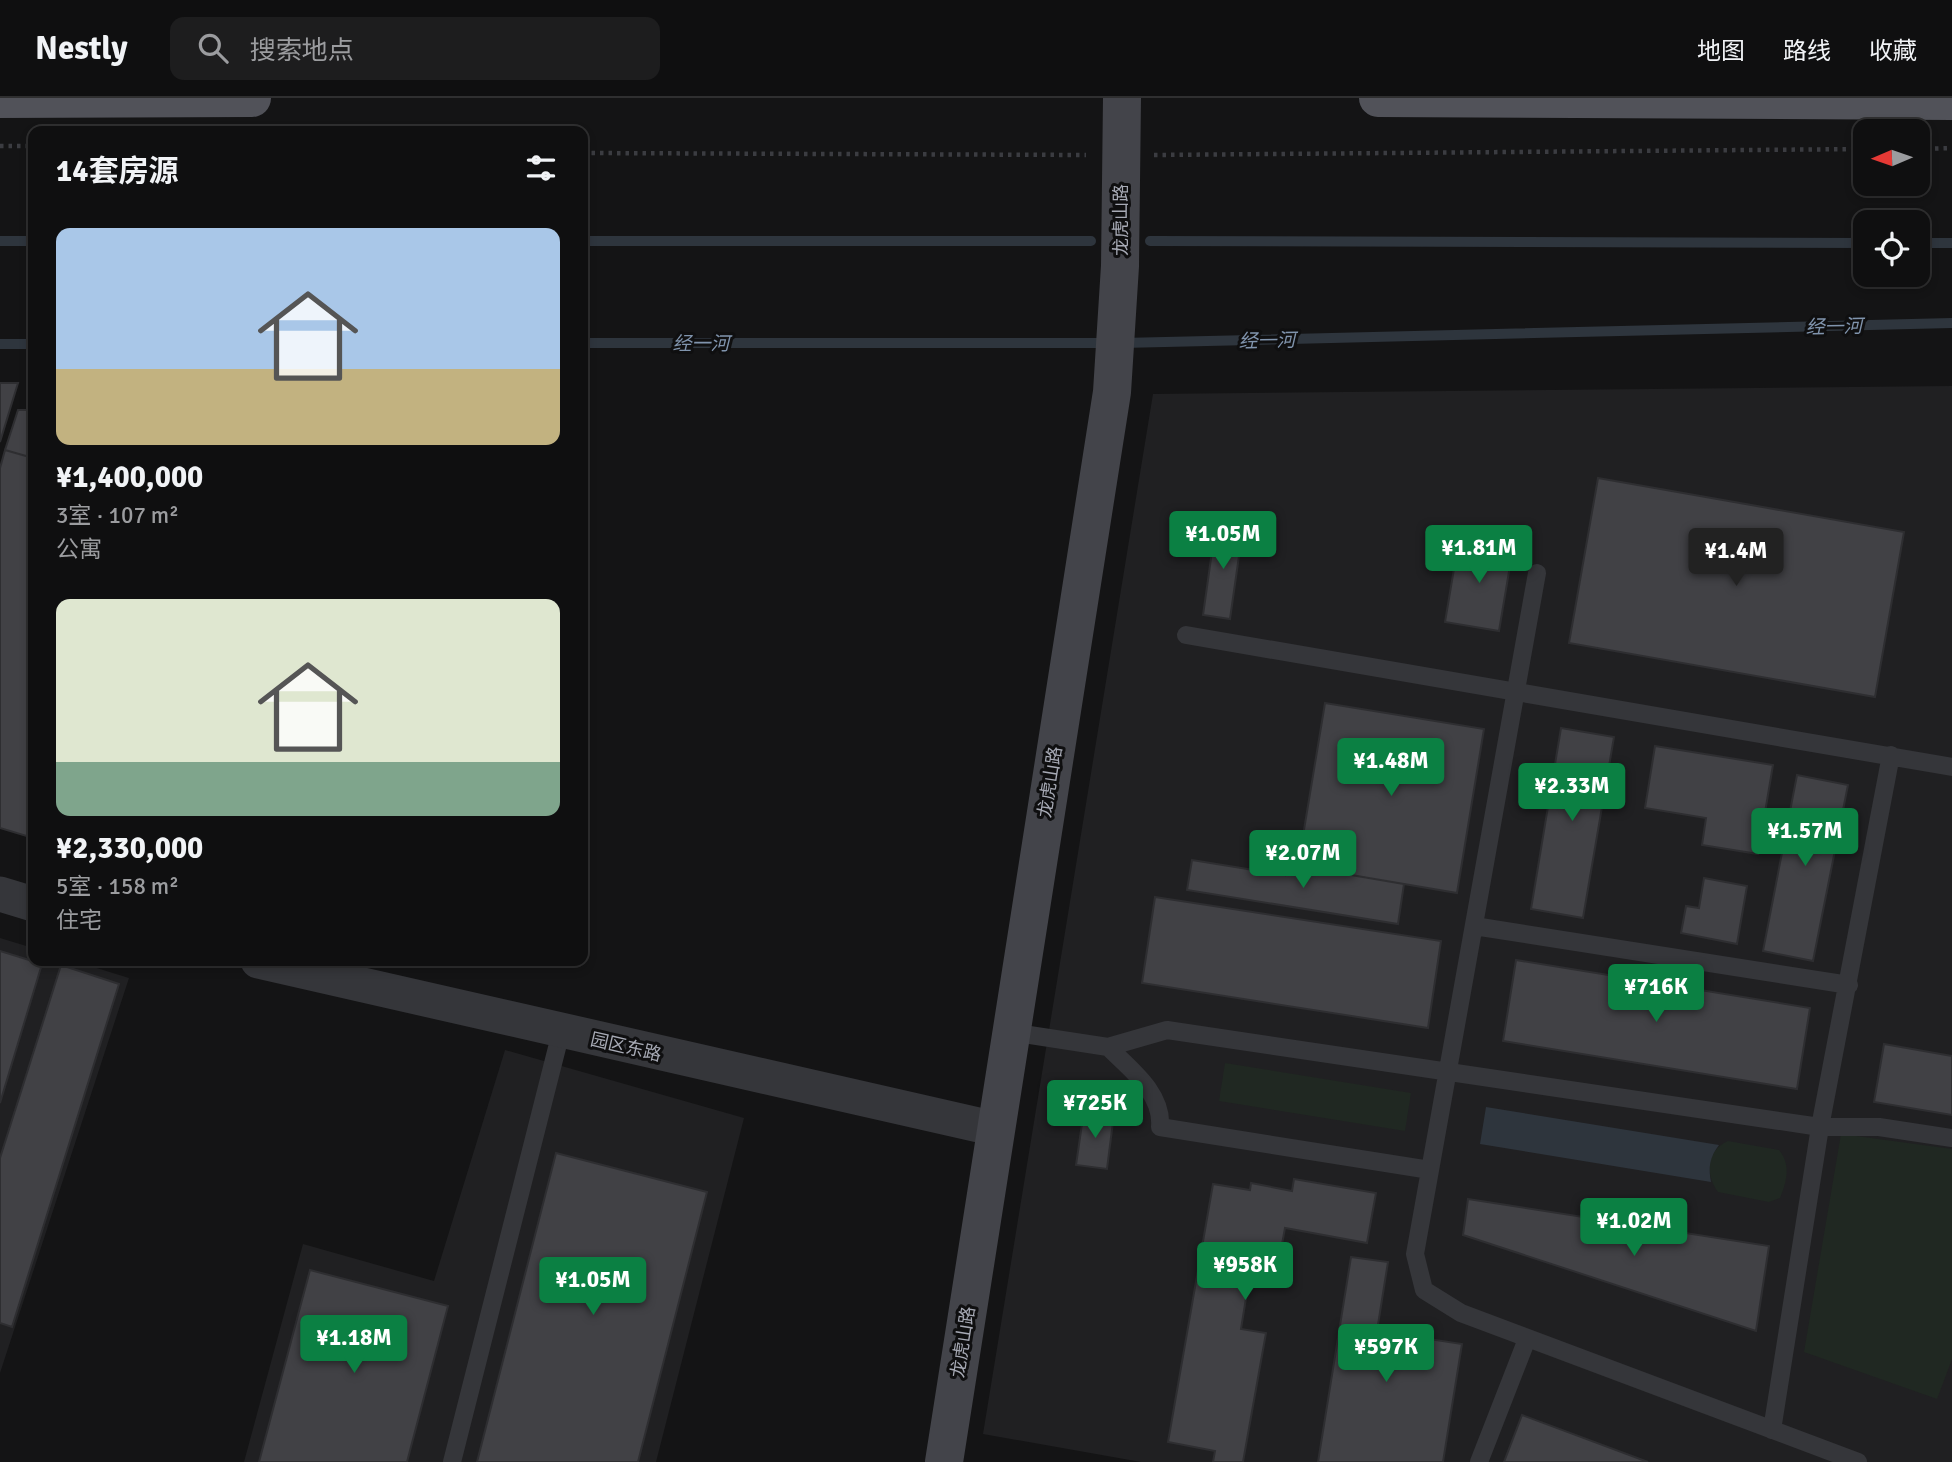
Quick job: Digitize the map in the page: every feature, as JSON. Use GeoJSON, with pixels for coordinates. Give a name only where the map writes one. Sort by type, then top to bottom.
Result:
{"type":"FeatureCollection","features":[{"type":"Feature","properties":{"kind":"main road"},"geometry":{"type":"LineString","coordinates":[[0,99],[252,98]]}},
{"type":"Feature","properties":{"kind":"main road"},"geometry":{"type":"LineString","coordinates":[[1378,98],[1952,102]]}},
{"type":"Feature","properties":{"kind":"street","name":"龙虎山路"},"geometry":{"type":"LineString","coordinates":[[944,1462],[1112,392],[1120,267],[1122,98]]}},
{"type":"Feature","properties":{"kind":"street"},"geometry":{"type":"LineString","coordinates":[[0,894],[28,902]]}},
{"type":"Feature","properties":{"kind":"street","name":"园区东路"},"geometry":{"type":"LineString","coordinates":[[286,966],[561,1032],[996,1129]]}},
{"type":"Feature","properties":{"kind":"lane"},"geometry":{"type":"LineString","coordinates":[[1537,573],[1415,1254],[1424,1290],[1461,1312],[1527,1339],[1858,1462]]}},
{"type":"Feature","properties":{"kind":"lane"},"geometry":{"type":"LineString","coordinates":[[1186,635],[1952,767]]}},
{"type":"Feature","properties":{"kind":"lane"},"geometry":{"type":"LineString","coordinates":[[1772,1430],[1820,1127],[1891,755]]}},
{"type":"Feature","properties":{"kind":"lane"},"geometry":{"type":"LineString","coordinates":[[1474,926],[1849,985]]}},
{"type":"Feature","properties":{"kind":"lane"},"geometry":{"type":"LineString","coordinates":[[1011,1032],[1108,1047],[1167,1030],[1820,1127],[1879,1127],[1952,1138]]}},
{"type":"Feature","properties":{"kind":"lane"},"geometry":{"type":"LineString","coordinates":[[452,1462],[561,1032]]}},
{"type":"Feature","properties":{"kind":"lane"},"geometry":{"type":"LineString","coordinates":[[1108,1047],[1155,1098],[1161,1118],[1160,1128],[1430,1170]]}},
{"type":"Feature","properties":{"kind":"lane"},"geometry":{"type":"LineString","coordinates":[[1479,1462],[1527,1339]]}},
{"type":"Feature","properties":{"kind":"path"},"geometry":{"type":"LineString","coordinates":[[0,146],[28,146]]}},
{"type":"Feature","properties":{"kind":"path"},"geometry":{"type":"LineString","coordinates":[[1930,149],[1952,148]]}},
{"type":"Feature","properties":{"kind":"path"},"geometry":{"type":"LineString","coordinates":[[588,153],[1121,155],[1853,149]]}},
{"type":"Feature","properties":{"kind":"shaded area"},"geometry":{"type":"Polygon","coordinates":[[[1952,386],[1952,1462],[1141,1462],[983,1434],[1153,394],[1952,386]]]}},
{"type":"Feature","properties":{"kind":"shaded area"},"geometry":{"type":"Polygon","coordinates":[[[0,938],[28,946],[28,966],[90,966],[129,978],[0,1373],[0,938]]]}},
{"type":"Feature","properties":{"kind":"shaded area"},"geometry":{"type":"Polygon","coordinates":[[[505,1050],[744,1118],[656,1462],[244,1462],[303,1244],[434,1281],[505,1050]]]}},
{"type":"Feature","properties":{"kind":"shaded area"},"geometry":{"type":"Polygon","coordinates":[[[1225,1063],[1411,1093],[1405,1131],[1219,1101],[1225,1063]]]}},
{"type":"Feature","properties":{"kind":"shaded area"},"geometry":{"type":"Polygon","coordinates":[[[1486,1107],[1719,1145],[1710,1162],[1711,1182],[1480,1144],[1486,1107]]]}},
{"type":"Feature","properties":{"kind":"shaded area"},"geometry":{"type":"Polygon","coordinates":[[[1841,1134],[1952,1149],[1952,1359],[1937,1399],[1804,1352],[1841,1134]]]}},
{"type":"Feature","properties":{"kind":"shaded area"},"geometry":{"type":"Polygon","coordinates":[[[1728,1141],[1779,1150],[1783,1155],[1787,1173],[1780,1198],[1769,1202],[1718,1192],[1711,1178],[1710,1164],[1715,1151],[1728,1141]]]}},
{"type":"Feature","properties":{"kind":"building"},"geometry":{"type":"Polygon","coordinates":[[[0,383],[18,383],[0,442],[0,383]]]}},
{"type":"Feature","properties":{"kind":"building"},"geometry":{"type":"Polygon","coordinates":[[[18,410],[28,410],[28,457],[5,450],[18,410]]]}},
{"type":"Feature","properties":{"kind":"building"},"geometry":{"type":"Polygon","coordinates":[[[5,450],[28,457],[28,836],[0,828],[0,468],[5,450]]]}},
{"type":"Feature","properties":{"kind":"building"},"geometry":{"type":"Polygon","coordinates":[[[1598,478],[1904,532],[1875,697],[1569,643],[1598,478]]]}},
{"type":"Feature","properties":{"kind":"building"},"geometry":{"type":"Polygon","coordinates":[[[1216,523],[1243,528],[1230,619],[1203,615],[1216,523]]]}},
{"type":"Feature","properties":{"kind":"building"},"geometry":{"type":"Polygon","coordinates":[[[1459,539],[1513,548],[1499,631],[1445,622],[1459,539]]]}},
{"type":"Feature","properties":{"kind":"building"},"geometry":{"type":"Polygon","coordinates":[[[1325,703],[1484,729],[1457,893],[1298,866],[1325,703]]]}},
{"type":"Feature","properties":{"kind":"building"},"geometry":{"type":"Polygon","coordinates":[[[1561,728],[1614,737],[1583,918],[1531,909],[1561,728]]]}},
{"type":"Feature","properties":{"kind":"building"},"geometry":{"type":"Polygon","coordinates":[[[1655,746],[1773,765],[1758,854],[1702,845],[1706,818],[1645,808],[1655,746]]]}},
{"type":"Feature","properties":{"kind":"building"},"geometry":{"type":"Polygon","coordinates":[[[1797,775],[1848,785],[1813,961],[1763,951],[1797,775]]]}},
{"type":"Feature","properties":{"kind":"building"},"geometry":{"type":"Polygon","coordinates":[[[1192,860],[1285,875],[1287,864],[1404,884],[1398,924],[1187,890],[1192,860]]]}},
{"type":"Feature","properties":{"kind":"building"},"geometry":{"type":"Polygon","coordinates":[[[1704,878],[1747,886],[1737,944],[1681,933],[1686,906],[1699,908],[1704,878]]]}},
{"type":"Feature","properties":{"kind":"building"},"geometry":{"type":"Polygon","coordinates":[[[1155,897],[1441,941],[1428,1028],[1142,983],[1155,897]]]}},
{"type":"Feature","properties":{"kind":"building"},"geometry":{"type":"Polygon","coordinates":[[[0,951],[28,960],[28,966],[41,966],[0,1103],[0,951]]]}},
{"type":"Feature","properties":{"kind":"building"},"geometry":{"type":"Polygon","coordinates":[[[1516,960],[1810,1008],[1797,1089],[1503,1041],[1516,960]]]}},
{"type":"Feature","properties":{"kind":"building"},"geometry":{"type":"Polygon","coordinates":[[[61,966],[119,984],[12,1327],[0,1323],[0,1158],[61,966]]]}},
{"type":"Feature","properties":{"kind":"building"},"geometry":{"type":"Polygon","coordinates":[[[1884,1044],[1952,1056],[1952,1115],[1874,1102],[1884,1044]]]}},
{"type":"Feature","properties":{"kind":"building"},"geometry":{"type":"Polygon","coordinates":[[[1084,1110],[1114,1114],[1107,1169],[1076,1165],[1084,1110]]]}},
{"type":"Feature","properties":{"kind":"building"},"geometry":{"type":"Polygon","coordinates":[[[556,1153],[707,1192],[638,1462],[477,1462],[556,1153]]]}},
{"type":"Feature","properties":{"kind":"building"},"geometry":{"type":"Polygon","coordinates":[[[1294,1179],[1376,1193],[1367,1243],[1285,1228],[1278,1266],[1252,1261],[1241,1329],[1266,1333],[1243,1462],[1213,1462],[1215,1451],[1168,1442],[1213,1184],[1250,1190],[1251,1183],[1292,1191],[1294,1179]]]}},
{"type":"Feature","properties":{"kind":"building"},"geometry":{"type":"Polygon","coordinates":[[[1468,1199],[1769,1246],[1756,1331],[1463,1235],[1468,1199]]]}},
{"type":"Feature","properties":{"kind":"building"},"geometry":{"type":"Polygon","coordinates":[[[1351,1257],[1388,1262],[1377,1331],[1462,1344],[1443,1462],[1318,1462],[1351,1257]]]}},
{"type":"Feature","properties":{"kind":"building"},"geometry":{"type":"Polygon","coordinates":[[[310,1270],[448,1306],[407,1462],[259,1462],[310,1270]]]}},
{"type":"Feature","properties":{"kind":"building"},"geometry":{"type":"Polygon","coordinates":[[[1522,1415],[1648,1462],[1504,1462],[1522,1415]]]}},
{"type":"Feature","properties":{"kind":"waterway","name":"经一河"},"geometry":{"type":"LineString","coordinates":[[0,241],[28,241]]}},
{"type":"Feature","properties":{"kind":"waterway","name":"经一河"},"geometry":{"type":"LineString","coordinates":[[588,241],[1091,241]]}},
{"type":"Feature","properties":{"kind":"waterway","name":"经一河"},"geometry":{"type":"LineString","coordinates":[[1150,241],[1853,243]]}},
{"type":"Feature","properties":{"kind":"waterway","name":"经一河"},"geometry":{"type":"LineString","coordinates":[[1930,243],[1952,243]]}},
{"type":"Feature","properties":{"kind":"waterway","name":"经一河"},"geometry":{"type":"LineString","coordinates":[[1122,343],[1952,323]]}},
{"type":"Feature","properties":{"kind":"waterway","name":"经一河"},"geometry":{"type":"LineString","coordinates":[[588,343],[1107,343]]}},
{"type":"Feature","properties":{"kind":"waterway","name":"经一河"},"geometry":{"type":"LineString","coordinates":[[0,344],[28,344]]}}]}
